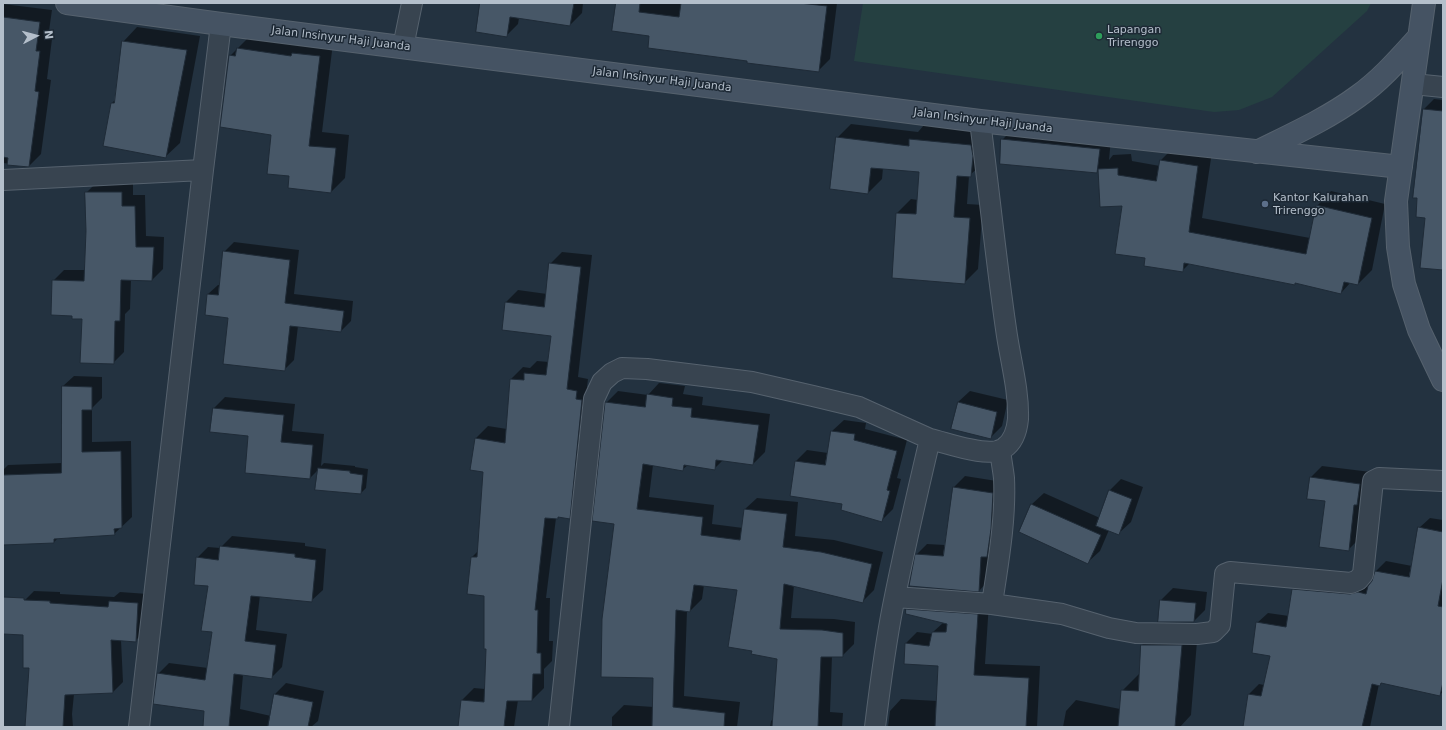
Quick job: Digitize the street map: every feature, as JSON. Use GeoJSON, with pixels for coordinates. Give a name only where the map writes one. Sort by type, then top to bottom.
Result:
{"type":"FeatureCollection","features":[{"type":"Feature","properties":{"kind":"main road","name":"Jalan Insinyur Haji Juanda"},"geometry":{"type":"LineString","coordinates":[[67,3],[980,121],[1401,168]]}},
{"type":"Feature","properties":{"kind":"main road"},"geometry":{"type":"LineString","coordinates":[[1424,3],[1396,201],[1396,217],[1398,247],[1404,284],[1419,330],[1443,380]]}},
{"type":"Feature","properties":{"kind":"main road"},"geometry":{"type":"LineString","coordinates":[[1258,152],[1334,112],[1358,97],[1386,74],[1419,37]]}},
{"type":"Feature","properties":{"kind":"street"},"geometry":{"type":"LineString","coordinates":[[403,47],[412,3]]}},
{"type":"Feature","properties":{"kind":"street"},"geometry":{"type":"LineString","coordinates":[[139,727],[221,24]]}},
{"type":"Feature","properties":{"kind":"street"},"geometry":{"type":"LineString","coordinates":[[1412,84],[1443,87]]}},
{"type":"Feature","properties":{"kind":"street"},"geometry":{"type":"LineString","coordinates":[[559,727],[594,399],[602,382],[612,373],[622,368],[647,369],[752,382],[859,407],[930,439],[980,452],[995,452],[1000,450],[1014,438],[1018,420],[1016,393],[1006,331],[980,121]]}},
{"type":"Feature","properties":{"kind":"street"},"geometry":{"type":"LineString","coordinates":[[3,180],[203,170]]}},
{"type":"Feature","properties":{"kind":"street"},"geometry":{"type":"LineString","coordinates":[[875,727],[895,597],[907,536],[930,439]]}},
{"type":"Feature","properties":{"kind":"street"},"geometry":{"type":"LineString","coordinates":[[992,604],[1003,514],[1004,478],[1000,450]]}},
{"type":"Feature","properties":{"kind":"street"},"geometry":{"type":"LineString","coordinates":[[895,597],[992,604],[1062,614],[1109,628],[1136,633],[1197,634],[1213,632],[1220,624],[1225,574],[1230,572],[1351,583],[1358,580],[1363,574],[1373,481],[1379,478],[1443,481]]}},
{"type":"Feature","properties":{"kind":"green space","name":"Lapangan Trirenggo"},"geometry":{"type":"Polygon","coordinates":[[[863,3],[1371,3],[1367,11],[1272,97],[1239,110],[1214,112],[854,61],[863,3]]]}},
{"type":"Feature","properties":{"kind":"building"},"geometry":{"type":"Polygon","coordinates":[[[480,3],[574,3],[570,26],[510,17],[507,37],[476,32],[480,3]]]}},
{"type":"Feature","properties":{"kind":"building"},"geometry":{"type":"Polygon","coordinates":[[[616,3],[640,3],[639,12],[679,17],[681,3],[799,3],[827,6],[819,72],[648,48],[649,36],[612,31],[616,3]]]}},
{"type":"Feature","properties":{"kind":"building"},"geometry":{"type":"Polygon","coordinates":[[[3,17],[40,22],[36,51],[40,51],[35,91],[39,92],[29,167],[7,165],[8,158],[3,157],[3,17]]]}},
{"type":"Feature","properties":{"kind":"building"},"geometry":{"type":"Polygon","coordinates":[[[122,41],[187,50],[166,158],[103,146],[111,103],[114,103],[122,41]]]}},
{"type":"Feature","properties":{"kind":"building"},"geometry":{"type":"Polygon","coordinates":[[[237,48],[291,56],[292,53],[320,56],[309,146],[336,148],[331,193],[288,188],[289,176],[267,174],[271,135],[220,127],[229,55],[235,56],[237,48]]]}},
{"type":"Feature","properties":{"kind":"building"},"geometry":{"type":"Polygon","coordinates":[[[1423,109],[1443,111],[1443,270],[1420,268],[1425,218],[1416,217],[1417,198],[1413,198],[1423,109]]]}},
{"type":"Feature","properties":{"kind":"building"},"geometry":{"type":"Polygon","coordinates":[[[836,137],[909,146],[909,139],[971,145],[973,156],[971,177],[957,176],[954,217],[970,218],[965,284],[892,278],[896,213],[916,214],[919,172],[871,168],[868,194],[830,189],[836,137]]]}},
{"type":"Feature","properties":{"kind":"building"},"geometry":{"type":"Polygon","coordinates":[[[1001,139],[1100,149],[1097,173],[1000,164],[1001,139]]]}},
{"type":"Feature","properties":{"kind":"building"},"geometry":{"type":"Polygon","coordinates":[[[1160,160],[1198,166],[1189,232],[1306,254],[1316,205],[1372,218],[1358,285],[1344,282],[1341,294],[1295,283],[1295,285],[1184,263],[1183,272],[1144,266],[1145,258],[1115,254],[1122,206],[1100,207],[1098,169],[1118,168],[1118,175],[1156,181],[1160,160]]]}},
{"type":"Feature","properties":{"kind":"building"},"geometry":{"type":"Polygon","coordinates":[[[85,192],[122,192],[122,206],[135,206],[136,247],[154,247],[152,281],[121,280],[120,321],[115,321],[114,364],[80,363],[82,319],[72,319],[72,316],[51,315],[52,280],[84,281],[86,231],[85,192]]]}},
{"type":"Feature","properties":{"kind":"building"},"geometry":{"type":"Polygon","coordinates":[[[223,251],[290,260],[285,303],[344,311],[341,332],[290,326],[285,371],[223,364],[228,318],[205,315],[207,294],[218,295],[223,251]]]}},
{"type":"Feature","properties":{"kind":"building"},"geometry":{"type":"Polygon","coordinates":[[[549,263],[581,267],[567,389],[577,391],[576,399],[582,400],[570,519],[558,517],[558,519],[545,518],[535,610],[538,610],[537,653],[541,653],[541,674],[533,674],[532,701],[507,701],[504,727],[458,727],[461,700],[484,702],[486,649],[484,649],[484,596],[467,594],[471,557],[477,557],[483,472],[470,470],[475,438],[505,443],[510,379],[524,380],[524,373],[546,375],[551,336],[502,330],[505,302],[544,307],[549,263]]]}},
{"type":"Feature","properties":{"kind":"building"},"geometry":{"type":"Polygon","coordinates":[[[62,386],[92,387],[92,410],[82,410],[82,452],[121,451],[122,528],[114,529],[115,535],[54,539],[54,543],[3,545],[3,475],[61,473],[62,386]]]}},
{"type":"Feature","properties":{"kind":"building"},"geometry":{"type":"Polygon","coordinates":[[[647,394],[673,398],[672,406],[692,408],[691,417],[759,425],[753,465],[716,460],[715,470],[684,465],[683,471],[643,464],[637,509],[703,517],[701,535],[740,540],[744,509],[787,514],[783,547],[821,552],[872,564],[863,603],[784,584],[780,629],[822,630],[843,633],[843,657],[821,657],[818,727],[772,727],[777,659],[751,654],[752,651],[728,647],[737,590],[694,585],[690,612],[676,610],[673,707],[725,713],[724,727],[652,727],[653,678],[601,677],[602,619],[614,524],[592,521],[605,402],[645,407],[647,394]]]}},
{"type":"Feature","properties":{"kind":"building"},"geometry":{"type":"Polygon","coordinates":[[[958,402],[997,412],[991,439],[951,429],[958,402]]]}},
{"type":"Feature","properties":{"kind":"building"},"geometry":{"type":"Polygon","coordinates":[[[213,408],[284,415],[281,442],[313,445],[310,479],[245,473],[248,436],[210,432],[213,408]]]}},
{"type":"Feature","properties":{"kind":"building"},"geometry":{"type":"Polygon","coordinates":[[[831,431],[855,434],[854,440],[897,451],[887,490],[890,491],[882,522],[841,510],[842,504],[790,496],[795,461],[825,465],[831,431]]]}},
{"type":"Feature","properties":{"kind":"building"},"geometry":{"type":"Polygon","coordinates":[[[318,468],[350,471],[350,473],[363,475],[361,494],[315,490],[318,468]]]}},
{"type":"Feature","properties":{"kind":"building"},"geometry":{"type":"Polygon","coordinates":[[[1310,477],[1360,484],[1357,505],[1354,505],[1349,551],[1319,547],[1325,501],[1307,499],[1310,477]]]}},
{"type":"Feature","properties":{"kind":"building"},"geometry":{"type":"Polygon","coordinates":[[[953,487],[993,493],[991,529],[987,557],[981,557],[979,592],[909,586],[915,554],[943,556],[953,487]]]}},
{"type":"Feature","properties":{"kind":"building"},"geometry":{"type":"Polygon","coordinates":[[[1109,490],[1132,499],[1119,535],[1096,526],[1109,490]]]}},
{"type":"Feature","properties":{"kind":"building"},"geometry":{"type":"Polygon","coordinates":[[[1031,504],[1101,535],[1088,564],[1019,532],[1031,504]]]}},
{"type":"Feature","properties":{"kind":"building"},"geometry":{"type":"Polygon","coordinates":[[[1418,527],[1443,532],[1443,579],[1438,606],[1443,607],[1443,682],[1440,696],[1381,683],[1380,686],[1372,684],[1362,727],[1243,727],[1248,694],[1261,696],[1270,656],[1252,653],[1256,622],[1286,627],[1292,589],[1350,594],[1358,592],[1366,594],[1375,571],[1409,577],[1418,527]]]}},
{"type":"Feature","properties":{"kind":"building"},"geometry":{"type":"Polygon","coordinates":[[[220,546],[295,554],[295,557],[316,560],[312,602],[251,596],[245,641],[276,645],[272,679],[234,674],[229,727],[203,727],[204,711],[153,704],[157,673],[205,680],[212,632],[201,631],[208,586],[194,585],[196,557],[218,560],[220,546]]]}},
{"type":"Feature","properties":{"kind":"building"},"geometry":{"type":"Polygon","coordinates":[[[3,597],[24,598],[24,600],[50,601],[50,603],[108,607],[109,601],[138,603],[136,642],[111,640],[113,693],[65,695],[63,727],[25,727],[29,668],[23,668],[23,635],[3,634],[3,597]]]}},
{"type":"Feature","properties":{"kind":"building"},"geometry":{"type":"Polygon","coordinates":[[[1160,600],[1196,603],[1194,622],[1158,622],[1160,600]]]}},
{"type":"Feature","properties":{"kind":"building"},"geometry":{"type":"Polygon","coordinates":[[[906,609],[978,614],[974,675],[1029,678],[1026,727],[935,727],[938,666],[904,664],[905,643],[929,646],[932,632],[946,632],[947,624],[906,614],[906,609]]]}},
{"type":"Feature","properties":{"kind":"building"},"geometry":{"type":"Polygon","coordinates":[[[1141,645],[1182,645],[1175,727],[1118,727],[1121,690],[1138,691],[1141,645]]]}},
{"type":"Feature","properties":{"kind":"building"},"geometry":{"type":"Polygon","coordinates":[[[274,694],[313,702],[308,727],[268,727],[274,694]]]}},
{"type":"Feature","properties":{"kind":"place","name":"Lapangan Trirenggo"},"geometry":{"type":"Point","coordinates":[1099,36]}},
{"type":"Feature","properties":{"kind":"place","name":"Kantor Kalurahan Trirenggo"},"geometry":{"type":"Point","coordinates":[1265,204]}}]}
